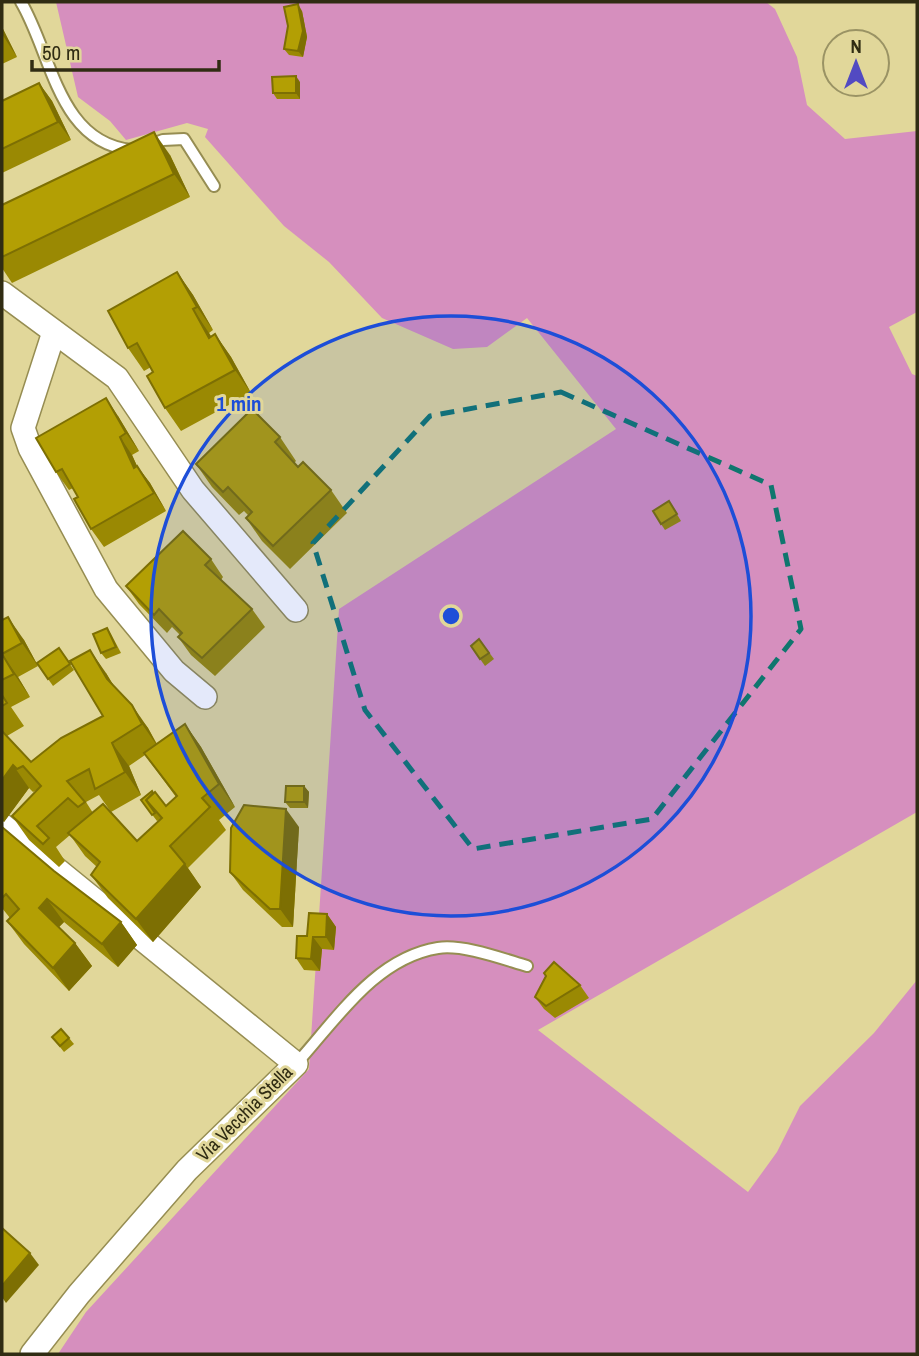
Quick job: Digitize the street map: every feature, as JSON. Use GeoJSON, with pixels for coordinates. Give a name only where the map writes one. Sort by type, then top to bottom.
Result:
{"type":"FeatureCollection","features":[{"type":"Feature","properties":{"kind":"street"},"geometry":{"type":"LineString","coordinates":[[2,292],[117,378],[193,490],[296,610]]}},
{"type":"Feature","properties":{"kind":"street"},"geometry":{"type":"LineString","coordinates":[[54,332],[23,428],[30,448],[106,589],[174,671],[205,697]]}},
{"type":"Feature","properties":{"kind":"street","name":"Via Vecchia Stella"},"geometry":{"type":"LineString","coordinates":[[2,825],[296,1064],[187,1170],[79,1294],[32,1354]]}},
{"type":"Feature","properties":{"kind":"lane"},"geometry":{"type":"LineString","coordinates":[[21,2],[68,109],[89,135],[110,147],[130,150],[163,140],[184,139],[214,186]]}},
{"type":"Feature","properties":{"kind":"lane"},"geometry":{"type":"LineString","coordinates":[[296,1064],[375,977],[401,961],[440,948],[478,953],[527,966]]}},
{"type":"Feature","properties":{"kind":"highlighted area"},"geometry":{"type":"Polygon","coordinates":[[[561,392],[771,485],[801,629],[652,819],[473,849],[365,710],[313,543],[430,416],[561,392]]]}},
{"type":"Feature","properties":{"kind":"shaded area"},"geometry":{"type":"Polygon","coordinates":[[[56,2],[766,2],[775,9],[797,57],[807,105],[845,139],[917,131],[917,312],[889,327],[912,374],[917,376],[917,812],[538,1030],[748,1192],[777,1152],[800,1106],[874,1033],[917,980],[917,1354],[58,1354],[86,1312],[309,1069],[339,609],[616,429],[527,318],[487,347],[453,349],[382,318],[329,262],[284,226],[205,137],[208,129],[187,123],[126,140],[110,121],[78,97],[56,2]]]}},
{"type":"Feature","properties":{"kind":"building"},"geometry":{"type":"Polygon","coordinates":[[[298,4],[303,31],[298,51],[284,49],[288,26],[284,7],[298,4]]]}},
{"type":"Feature","properties":{"kind":"building"},"geometry":{"type":"Polygon","coordinates":[[[296,76],[296,93],[273,93],[272,77],[296,76]]]}},
{"type":"Feature","properties":{"kind":"building"},"geometry":{"type":"Polygon","coordinates":[[[39,83],[58,122],[2,149],[2,101],[39,83]]]}},
{"type":"Feature","properties":{"kind":"building"},"geometry":{"type":"Polygon","coordinates":[[[154,132],[174,174],[2,257],[2,205],[154,132]]]}},
{"type":"Feature","properties":{"kind":"building"},"geometry":{"type":"Polygon","coordinates":[[[177,272],[197,307],[193,309],[209,338],[215,334],[235,370],[165,408],[147,376],[153,372],[137,343],[128,348],[108,311],[177,272]]]}},
{"type":"Feature","properties":{"kind":"building"},"geometry":{"type":"Polygon","coordinates":[[[106,398],[126,433],[120,437],[134,468],[137,466],[154,493],[91,529],[74,499],[78,497],[62,469],[56,472],[36,438],[106,398]]]}},
{"type":"Feature","properties":{"kind":"building"},"geometry":{"type":"Polygon","coordinates":[[[252,409],[280,437],[275,442],[298,467],[303,462],[331,490],[273,546],[246,518],[252,512],[228,487],[223,492],[196,464],[252,409]]]}},
{"type":"Feature","properties":{"kind":"building"},"geometry":{"type":"Polygon","coordinates":[[[669,501],[677,514],[661,524],[653,511],[669,501]]]}},
{"type":"Feature","properties":{"kind":"building"},"geometry":{"type":"Polygon","coordinates":[[[183,531],[211,559],[205,565],[252,609],[202,658],[178,637],[182,633],[159,609],[154,615],[126,586],[183,531]]]}},
{"type":"Feature","properties":{"kind":"building"},"geometry":{"type":"Polygon","coordinates":[[[8,617],[22,643],[2,654],[2,620],[8,617]]]}},
{"type":"Feature","properties":{"kind":"building"},"geometry":{"type":"Polygon","coordinates":[[[107,628],[116,647],[101,653],[93,634],[107,628]]]}},
{"type":"Feature","properties":{"kind":"building"},"geometry":{"type":"Polygon","coordinates":[[[479,639],[489,653],[480,659],[471,646],[479,639]]]}},
{"type":"Feature","properties":{"kind":"building"},"geometry":{"type":"Polygon","coordinates":[[[59,648],[70,664],[48,679],[37,663],[59,648]]]}},
{"type":"Feature","properties":{"kind":"building"},"geometry":{"type":"Polygon","coordinates":[[[90,650],[107,679],[132,705],[142,724],[112,743],[125,772],[95,789],[89,769],[67,781],[85,802],[78,807],[68,798],[37,826],[49,838],[43,844],[12,816],[41,786],[23,766],[17,769],[13,765],[2,780],[2,731],[31,762],[61,738],[103,716],[70,661],[90,650]]]}},
{"type":"Feature","properties":{"kind":"building"},"geometry":{"type":"Polygon","coordinates":[[[2,654],[14,674],[2,680],[2,654]]]}},
{"type":"Feature","properties":{"kind":"building"},"geometry":{"type":"Polygon","coordinates":[[[185,724],[219,784],[202,798],[210,807],[170,846],[185,864],[136,919],[91,875],[100,862],[68,833],[103,804],[137,841],[162,818],[146,800],[155,792],[166,806],[177,796],[144,753],[185,724]]]}},
{"type":"Feature","properties":{"kind":"building"},"geometry":{"type":"Polygon","coordinates":[[[286,786],[304,786],[304,802],[285,802],[286,786]]]}},
{"type":"Feature","properties":{"kind":"building"},"geometry":{"type":"Polygon","coordinates":[[[152,791],[146,800],[155,813],[152,815],[141,800],[152,791]]]}},
{"type":"Feature","properties":{"kind":"building"},"geometry":{"type":"Polygon","coordinates":[[[244,805],[286,809],[280,909],[270,909],[230,872],[231,828],[244,805]]]}},
{"type":"Feature","properties":{"kind":"building"},"geometry":{"type":"Polygon","coordinates":[[[2,827],[121,922],[102,944],[47,899],[39,908],[75,943],[53,968],[7,921],[19,909],[6,894],[2,898],[2,827]]]}},
{"type":"Feature","properties":{"kind":"building"},"geometry":{"type":"Polygon","coordinates":[[[309,913],[327,914],[326,937],[313,937],[311,959],[296,958],[297,936],[307,936],[309,913]]]}},
{"type":"Feature","properties":{"kind":"building"},"geometry":{"type":"Polygon","coordinates":[[[554,962],[580,985],[546,1006],[535,997],[546,976],[544,973],[554,962]]]}},
{"type":"Feature","properties":{"kind":"building"},"geometry":{"type":"Polygon","coordinates":[[[61,1029],[69,1038],[60,1046],[52,1037],[61,1029]]]}},
{"type":"Feature","properties":{"kind":"building"},"geometry":{"type":"Polygon","coordinates":[[[2,1228],[30,1253],[2,1286],[2,1228]]]}}]}
